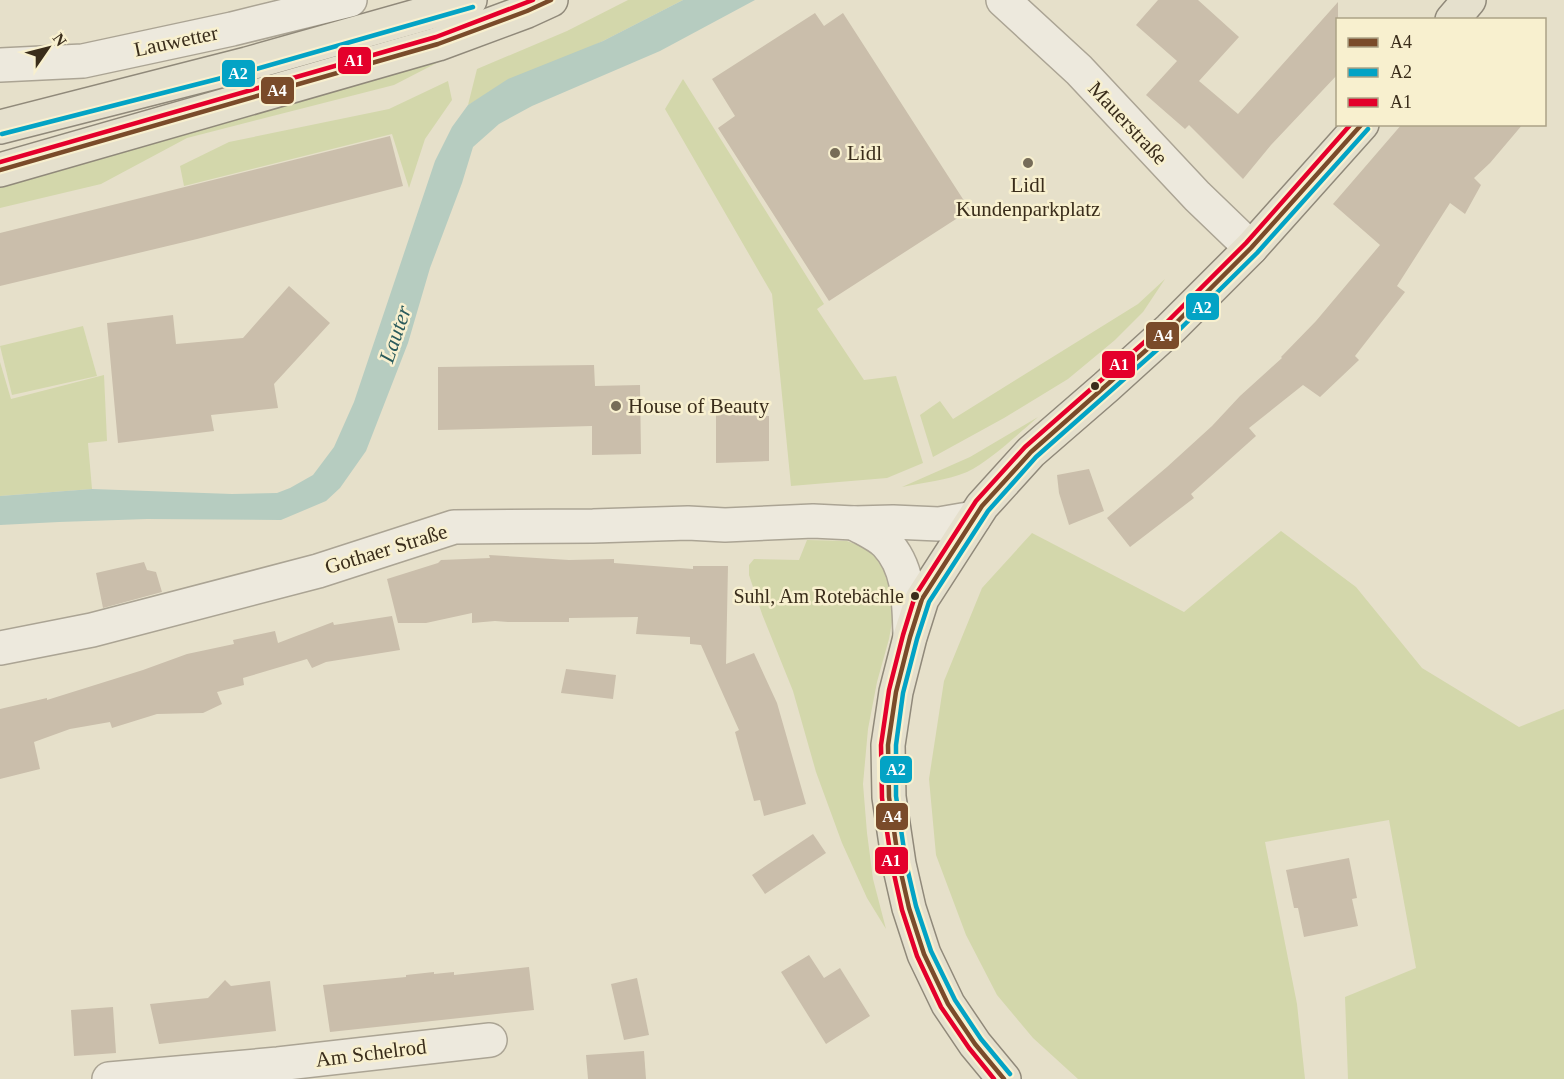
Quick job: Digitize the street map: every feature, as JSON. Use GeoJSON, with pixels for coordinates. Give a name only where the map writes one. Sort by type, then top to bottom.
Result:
{"type":"FeatureCollection","features":[{"type":"Feature","properties":{"kind":"main road"},"geometry":{"type":"LineString","coordinates":[[0,127],[247,64],[471,0]]}},
{"type":"Feature","properties":{"kind":"main road"},"geometry":{"type":"LineString","coordinates":[[0,170],[438,44],[551,0]]}},
{"type":"Feature","properties":{"kind":"main road"},"geometry":{"type":"LineString","coordinates":[[1454,18],[1469,0]]}},
{"type":"Feature","properties":{"kind":"main road"},"geometry":{"type":"LineString","coordinates":[[1004,1079],[975,1044],[948,1004],[924,954],[909,908],[899,864],[889,797],[888,745],[896,692],[922,599],[982,506],[1030,452],[1170,329],[1251,248],[1360,126]]}},
{"type":"Feature","properties":{"kind":"street","name":"Lauwetter"},"geometry":{"type":"LineString","coordinates":[[0,65],[83,61],[232,29],[350,0]]}},
{"type":"Feature","properties":{"kind":"street","name":"Mauerstraße"},"geometry":{"type":"LineString","coordinates":[[1003,0],[1079,70],[1197,196],[1251,248]]}},
{"type":"Feature","properties":{"kind":"street","name":"Gothaer Straße"},"geometry":{"type":"LineString","coordinates":[[0,648],[92,630],[307,574],[454,527],[688,523],[725,525],[813,521],[939,524],[974,518]]}},
{"type":"Feature","properties":{"kind":"street","name":"Gothaer Straße"},"geometry":{"type":"LineString","coordinates":[[854,523],[885,542],[898,561],[908,590],[910,637]]}},
{"type":"Feature","properties":{"kind":"street","name":"Am Schelrod"},"geometry":{"type":"LineString","coordinates":[[109,1079],[278,1064],[490,1040]]}},
{"type":"Feature","properties":{"kind":"green space"},"geometry":{"type":"Polygon","coordinates":[[[628,0],[683,0],[468,105],[477,69],[567,31],[628,0]]]}},
{"type":"Feature","properties":{"kind":"green space"},"geometry":{"type":"Polygon","coordinates":[[[456,53],[394,85],[187,138],[101,184],[0,208],[0,188],[456,53]]]}},
{"type":"Feature","properties":{"kind":"green space"},"geometry":{"type":"Polygon","coordinates":[[[683,79],[824,304],[817,309],[864,380],[896,376],[923,463],[887,478],[791,486],[772,294],[665,109],[683,79]]]}},
{"type":"Feature","properties":{"kind":"green space"},"geometry":{"type":"Polygon","coordinates":[[[448,81],[452,100],[425,139],[409,188],[392,134],[184,186],[180,166],[229,142],[389,109],[448,81]]]}},
{"type":"Feature","properties":{"kind":"green space"},"geometry":{"type":"Polygon","coordinates":[[[1165,279],[1143,312],[1115,340],[1068,379],[933,457],[920,415],[940,401],[953,419],[1138,304],[1165,279]]]}},
{"type":"Feature","properties":{"kind":"green space"},"geometry":{"type":"Polygon","coordinates":[[[83,326],[97,376],[12,395],[0,346],[83,326]]]}},
{"type":"Feature","properties":{"kind":"green space"},"geometry":{"type":"Polygon","coordinates":[[[0,362],[11,399],[104,375],[107,441],[88,443],[92,489],[0,496],[0,362]]]}},
{"type":"Feature","properties":{"kind":"green space"},"geometry":{"type":"Polygon","coordinates":[[[1038,417],[995,454],[967,472],[902,487],[970,457],[1038,417]]]}},
{"type":"Feature","properties":{"kind":"green space"},"geometry":{"type":"Polygon","coordinates":[[[1281,531],[1356,587],[1422,668],[1519,727],[1564,709],[1564,1079],[1348,1079],[1345,997],[1416,968],[1389,820],[1265,842],[1297,1004],[1305,1079],[1078,1079],[1033,1038],[997,995],[966,935],[936,855],[929,779],[944,681],[982,588],[1032,533],[1184,612],[1281,531]]]}},
{"type":"Feature","properties":{"kind":"green space"},"geometry":{"type":"Polygon","coordinates":[[[807,540],[847,541],[869,549],[885,561],[894,611],[868,729],[863,784],[873,879],[886,929],[867,898],[842,843],[816,772],[793,691],[749,575],[749,565],[754,559],[799,560],[807,540]]]}},
{"type":"Feature","properties":{"kind":"water","name":"Lauter"},"geometry":{"type":"Polygon","coordinates":[[[683,0],[755,0],[660,51],[532,106],[499,124],[473,147],[430,268],[408,343],[366,451],[340,488],[326,501],[281,520],[147,519],[0,525],[0,496],[92,489],[232,494],[277,493],[313,475],[334,447],[354,402],[435,161],[452,127],[468,105],[508,79],[603,41],[683,0]]]}},
{"type":"Feature","properties":{"kind":"building"},"geometry":{"type":"Polygon","coordinates":[[[1158,0],[1198,0],[1239,37],[1199,81],[1238,114],[1338,2],[1336,76],[1271,145],[1243,179],[1189,125],[1185,129],[1146,95],[1177,61],[1136,25],[1158,0]]]}},
{"type":"Feature","properties":{"kind":"building"},"geometry":{"type":"Polygon","coordinates":[[[815,13],[824,26],[843,13],[970,210],[829,301],[718,128],[735,116],[712,79],[815,13]]]}},
{"type":"Feature","properties":{"kind":"building"},"geometry":{"type":"Polygon","coordinates":[[[1400,126],[1521,126],[1474,178],[1481,185],[1465,214],[1450,203],[1397,286],[1405,292],[1355,356],[1359,360],[1320,397],[1303,385],[1249,428],[1256,436],[1191,494],[1194,498],[1130,547],[1107,518],[1212,426],[1240,396],[1282,358],[1380,245],[1333,204],[1400,126]]]}},
{"type":"Feature","properties":{"kind":"building"},"geometry":{"type":"Polygon","coordinates":[[[390,136],[403,186],[197,239],[0,286],[0,233],[390,136]]]}},
{"type":"Feature","properties":{"kind":"building"},"geometry":{"type":"Polygon","coordinates":[[[289,286],[330,323],[274,384],[278,408],[211,415],[214,431],[118,443],[107,323],[173,315],[176,344],[243,338],[289,286]]]}},
{"type":"Feature","properties":{"kind":"building"},"geometry":{"type":"Polygon","coordinates":[[[594,365],[595,386],[640,385],[641,454],[592,455],[592,426],[438,430],[438,367],[594,365]]]}},
{"type":"Feature","properties":{"kind":"building"},"geometry":{"type":"Polygon","coordinates":[[[716,414],[769,416],[769,461],[716,463],[716,414]]]}},
{"type":"Feature","properties":{"kind":"building"},"geometry":{"type":"Polygon","coordinates":[[[1089,469],[1104,511],[1069,525],[1059,493],[1057,475],[1089,469]]]}},
{"type":"Feature","properties":{"kind":"building"},"geometry":{"type":"Polygon","coordinates":[[[489,555],[569,560],[614,559],[614,563],[693,569],[693,566],[728,566],[726,664],[754,653],[777,703],[806,804],[764,816],[760,800],[754,801],[735,732],[739,730],[701,645],[690,644],[690,637],[636,634],[638,617],[569,618],[569,622],[472,623],[472,613],[426,623],[398,623],[387,579],[438,563],[441,560],[490,558],[489,555]]]}},
{"type":"Feature","properties":{"kind":"building"},"geometry":{"type":"Polygon","coordinates":[[[144,562],[147,570],[156,572],[162,592],[103,608],[96,573],[144,562]]]}},
{"type":"Feature","properties":{"kind":"building"},"geometry":{"type":"Polygon","coordinates":[[[392,616],[400,650],[326,662],[312,668],[307,659],[243,678],[244,685],[217,692],[222,704],[203,713],[157,714],[112,728],[110,722],[70,729],[34,742],[40,769],[0,779],[0,709],[47,698],[47,700],[187,654],[234,644],[233,640],[275,631],[278,643],[333,622],[334,625],[392,616]]]}},
{"type":"Feature","properties":{"kind":"building"},"geometry":{"type":"Polygon","coordinates":[[[566,669],[616,675],[613,699],[561,693],[566,669]]]}},
{"type":"Feature","properties":{"kind":"building"},"geometry":{"type":"Polygon","coordinates":[[[813,834],[826,853],[765,894],[752,875],[813,834]]]}},
{"type":"Feature","properties":{"kind":"building"},"geometry":{"type":"Polygon","coordinates":[[[1349,858],[1357,898],[1352,899],[1358,926],[1304,937],[1298,908],[1294,908],[1286,870],[1349,858]]]}},
{"type":"Feature","properties":{"kind":"building"},"geometry":{"type":"Polygon","coordinates":[[[809,955],[824,978],[840,968],[870,1016],[826,1044],[781,972],[809,955]]]}},
{"type":"Feature","properties":{"kind":"building"},"geometry":{"type":"Polygon","coordinates":[[[529,967],[534,1010],[330,1032],[323,985],[434,972],[434,974],[454,972],[454,975],[529,967]]]}},
{"type":"Feature","properties":{"kind":"building"},"geometry":{"type":"Polygon","coordinates":[[[637,978],[649,1035],[624,1040],[611,984],[637,978]]]}},
{"type":"Feature","properties":{"kind":"building"},"geometry":{"type":"Polygon","coordinates":[[[225,980],[231,986],[270,981],[276,1031],[159,1044],[150,1004],[208,998],[225,980]]]}},
{"type":"Feature","properties":{"kind":"building"},"geometry":{"type":"Polygon","coordinates":[[[113,1007],[116,1053],[74,1056],[71,1010],[113,1007]]]}},
{"type":"Feature","properties":{"kind":"building"},"geometry":{"type":"Polygon","coordinates":[[[644,1051],[646,1079],[588,1079],[586,1055],[644,1051]]]}},
{"type":"Feature","properties":{"kind":"transit line","name":"A1"},"geometry":{"type":"LineString","coordinates":[[0,162],[436,37],[533,0]]}},
{"type":"Feature","properties":{"kind":"transit line","name":"A4"},"geometry":{"type":"LineString","coordinates":[[0,170],[438,44],[551,0]]}},
{"type":"Feature","properties":{"kind":"transit line","name":"A2"},"geometry":{"type":"LineString","coordinates":[[2,134],[249,71],[473,7]]}},
{"type":"Feature","properties":{"kind":"transit line","name":"A1"},"geometry":{"type":"LineString","coordinates":[[994,1079],[941,1007],[917,956],[902,910],[892,865],[882,798],[881,745],[889,690],[915,596],[976,501],[1025,447],[1165,324],[1246,243],[1349,126]]}},
{"type":"Feature","properties":{"kind":"transit line","name":"A4"},"geometry":{"type":"LineString","coordinates":[[1004,1079],[975,1044],[948,1004],[924,954],[909,908],[899,864],[889,797],[888,745],[896,692],[922,599],[982,506],[1031,452],[1170,329],[1251,248],[1360,126]]}},
{"type":"Feature","properties":{"kind":"transit line","name":"A2"},"geometry":{"type":"LineString","coordinates":[[1010,1074],[981,1039],[955,1000],[931,951],[916,906],[906,863],[896,796],[896,745],[903,693],[929,602],[988,511],[1036,457],[1175,334],[1257,253],[1368,129]]}},
{"type":"Feature","properties":{"kind":"place","name":"Lidl"},"geometry":{"type":"Point","coordinates":[835,153]}},
{"type":"Feature","properties":{"kind":"place","name":"Lidl Kundenparkplatz"},"geometry":{"type":"Point","coordinates":[1028,163]}},
{"type":"Feature","properties":{"kind":"place","name":"House of Beauty"},"geometry":{"type":"Point","coordinates":[616,406]}},
{"type":"Feature","properties":{"kind":"place","name":"Suhl, Am Rotebächle"},"geometry":{"type":"Point","coordinates":[915,596]}}]}
